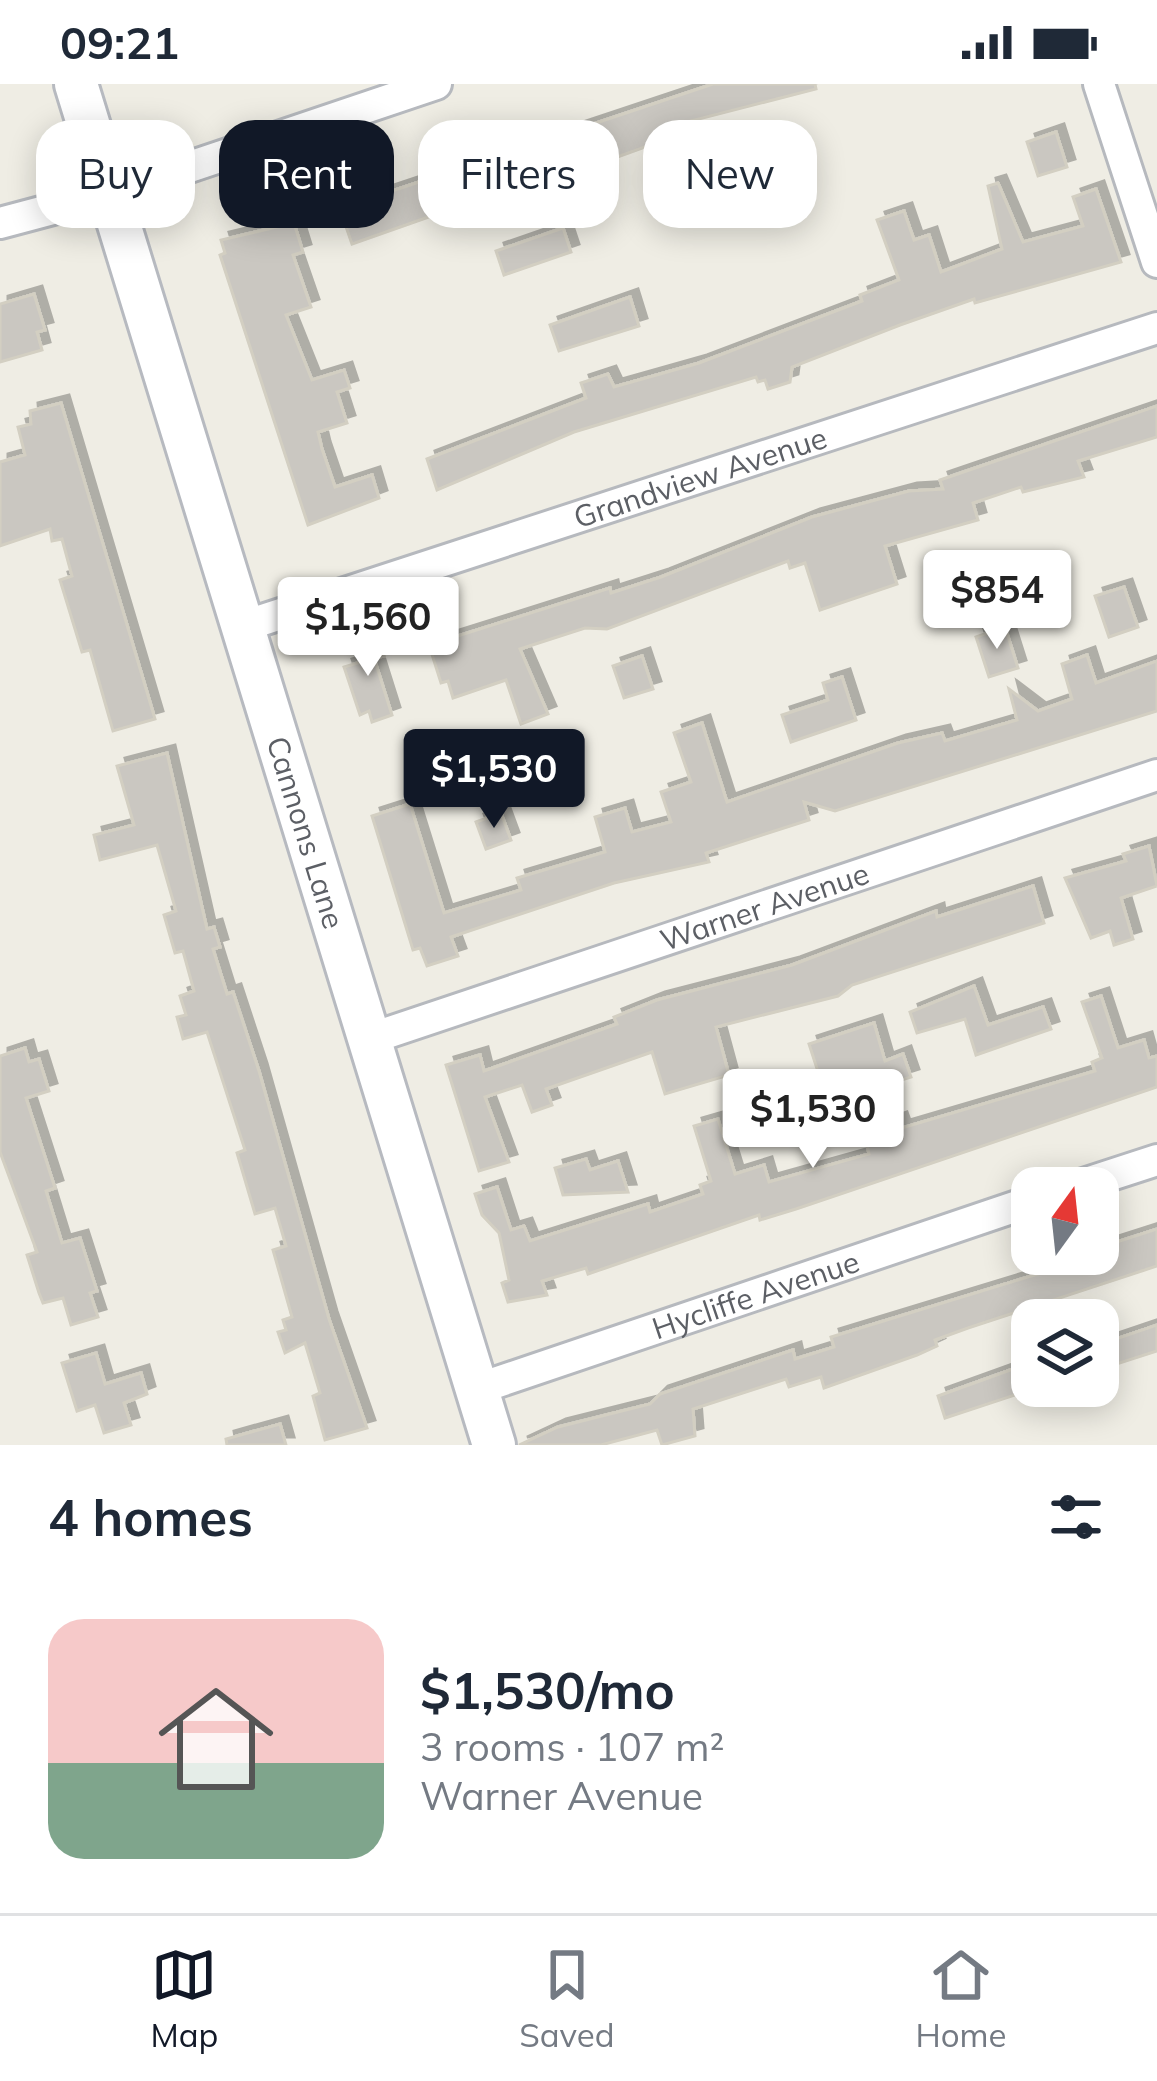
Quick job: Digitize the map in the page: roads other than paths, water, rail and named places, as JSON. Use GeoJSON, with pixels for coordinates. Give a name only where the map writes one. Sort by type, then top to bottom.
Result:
{"type":"FeatureCollection","features":[{"type":"Feature","properties":{"kind":"main road","name":"Cannons Lane"},"geometry":{"type":"LineString","coordinates":[[76,84],[87,120]]}},
{"type":"Feature","properties":{"kind":"main road","name":"Cannons Lane"},"geometry":{"type":"LineString","coordinates":[[119,228],[494,1445]]}},
{"type":"Feature","properties":{"kind":"street"},"geometry":{"type":"LineString","coordinates":[[195,165],[436,84]]}},
{"type":"Feature","properties":{"kind":"street"},"geometry":{"type":"LineString","coordinates":[[1099,84],[1157,262]]}},
{"type":"Feature","properties":{"kind":"street"},"geometry":{"type":"LineString","coordinates":[[0,223],[36,213]]}},
{"type":"Feature","properties":{"kind":"street","name":"Grandview Avenue"},"geometry":{"type":"LineString","coordinates":[[242,627],[1157,328]]}},
{"type":"Feature","properties":{"kind":"street","name":"Warner Avenue"},"geometry":{"type":"LineString","coordinates":[[369,1039],[1157,775]]}},
{"type":"Feature","properties":{"kind":"street"},"geometry":{"type":"LineString","coordinates":[[1119,1173],[1157,1160]]}},
{"type":"Feature","properties":{"kind":"street","name":"Hycliffe Avenue"},"geometry":{"type":"LineString","coordinates":[[480,1388],[1011,1208]]}}]}
